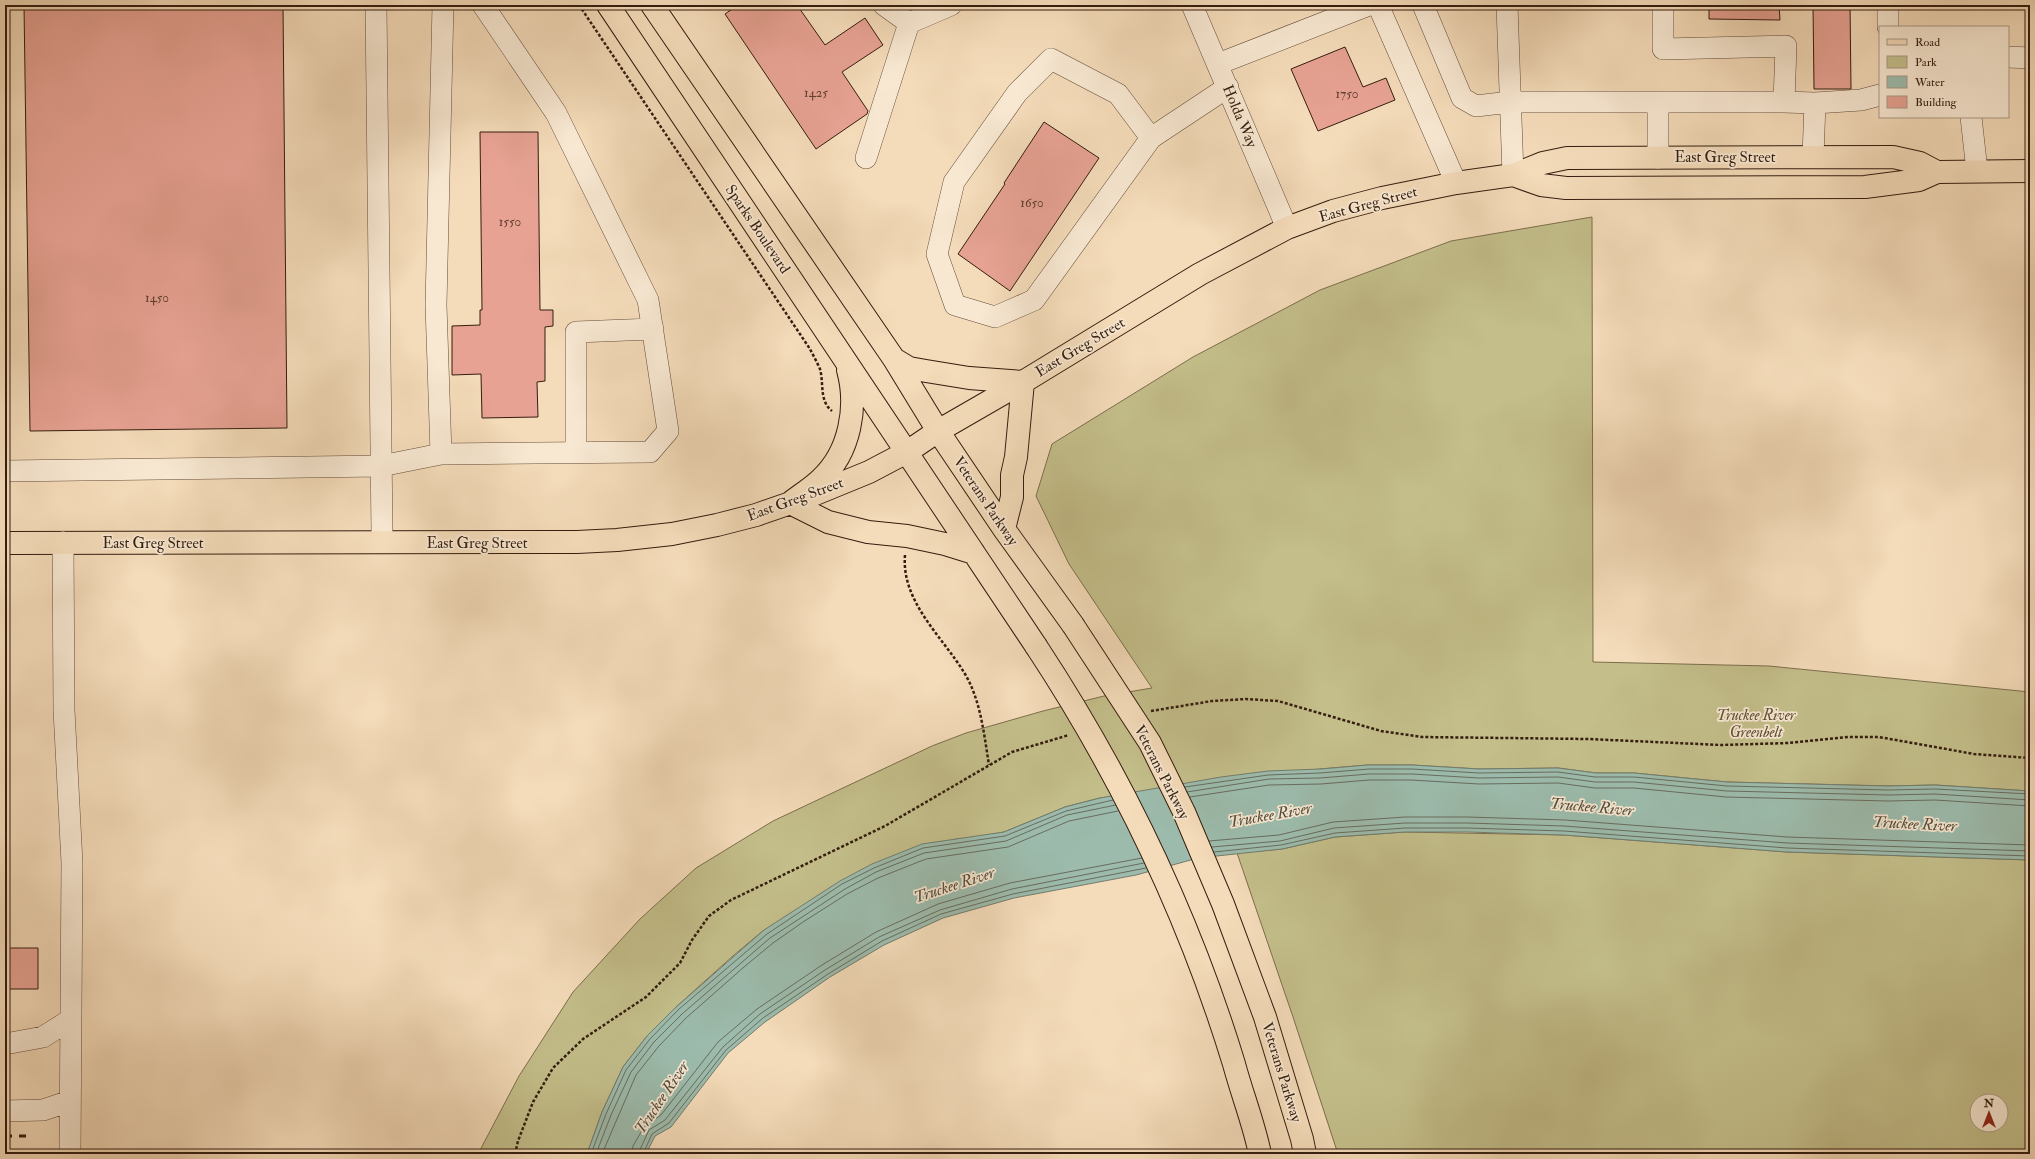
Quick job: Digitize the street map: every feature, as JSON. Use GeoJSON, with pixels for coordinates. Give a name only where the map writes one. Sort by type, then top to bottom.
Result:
{"type":"FeatureCollection","features":[{"type":"Feature","properties":{"kind":"main road","name":"Sparks Boulevard"},"geometry":{"type":"LineString","coordinates":[[608,5],[907,452]]}},
{"type":"Feature","properties":{"kind":"main road"},"geometry":{"type":"LineString","coordinates":[[652,5],[894,359],[938,431]]}},
{"type":"Feature","properties":{"kind":"main road","name":"East Greg Street"},"geometry":{"type":"LineString","coordinates":[[5,543],[438,543],[601,541],[672,534],[756,515],[869,472],[907,452],[938,431],[1023,382],[1200,274],[1286,228],[1333,211],[1382,198],[1456,183],[1513,175],[1543,163],[1567,158],[1893,157],[1920,163],[1937,172]]}},
{"type":"Feature","properties":{"kind":"main road","name":"East Greg Street"},"geometry":{"type":"LineString","coordinates":[[1513,175],[1541,185],[1566,188],[1857,187],[1890,185],[1919,180],[1937,172],[2030,171]]}},
{"type":"Feature","properties":{"kind":"main road"},"geometry":{"type":"LineString","coordinates":[[894,359],[909,368],[969,378],[1023,382],[1016,457],[1012,475],[1012,497],[1004,529]]}},
{"type":"Feature","properties":{"kind":"main road"},"geometry":{"type":"LineString","coordinates":[[845,360],[853,387],[853,410],[848,432],[840,452],[822,478],[790,503],[828,522],[868,532],[907,536],[945,544],[974,553]]}},
{"type":"Feature","properties":{"kind":"main road","name":"Veterans Parkway"},"geometry":{"type":"LineString","coordinates":[[938,431],[1004,529],[1073,625],[1150,743],[1184,812],[1223,904],[1265,1017],[1302,1139],[1305,1154]]}},
{"type":"Feature","properties":{"kind":"main road"},"geometry":{"type":"LineString","coordinates":[[907,452],[1068,693],[1112,770],[1145,834],[1180,913],[1224,1030],[1260,1154]]}},
{"type":"Feature","properties":{"kind":"street"},"geometry":{"type":"LineString","coordinates":[[376,5],[382,534]]}},
{"type":"Feature","properties":{"kind":"street"},"geometry":{"type":"LineString","coordinates":[[441,454],[436,305],[443,5]]}},
{"type":"Feature","properties":{"kind":"street"},"geometry":{"type":"LineString","coordinates":[[5,471],[381,466],[441,454],[650,452],[668,431],[648,300],[556,113],[483,5]]}},
{"type":"Feature","properties":{"kind":"street"},"geometry":{"type":"LineString","coordinates":[[884,5],[908,23]]}},
{"type":"Feature","properties":{"kind":"street"},"geometry":{"type":"LineString","coordinates":[[908,23],[951,5]]}},
{"type":"Feature","properties":{"kind":"street","name":"Holda Way"},"geometry":{"type":"LineString","coordinates":[[1192,5],[1228,87],[1286,228]]}},
{"type":"Feature","properties":{"kind":"street"},"geometry":{"type":"LineString","coordinates":[[1218,64],[1369,5]]}},
{"type":"Feature","properties":{"kind":"street"},"geometry":{"type":"LineString","coordinates":[[1378,5],[1456,183]]}},
{"type":"Feature","properties":{"kind":"street"},"geometry":{"type":"LineString","coordinates":[[1423,5],[1462,98],[1476,106],[1510,102],[1815,103],[1861,100],[1879,95]]}},
{"type":"Feature","properties":{"kind":"street"},"geometry":{"type":"LineString","coordinates":[[1507,5],[1513,175]]}},
{"type":"Feature","properties":{"kind":"street"},"geometry":{"type":"LineString","coordinates":[[1663,5],[1663,49],[1786,46],[1784,102]]}},
{"type":"Feature","properties":{"kind":"street"},"geometry":{"type":"LineString","coordinates":[[1888,5],[1888,26]]}},
{"type":"Feature","properties":{"kind":"street"},"geometry":{"type":"LineString","coordinates":[[866,158],[908,23]]}},
{"type":"Feature","properties":{"kind":"street"},"geometry":{"type":"LineString","coordinates":[[2009,57],[2030,58]]}},
{"type":"Feature","properties":{"kind":"street"},"geometry":{"type":"LineString","coordinates":[[1151,138],[1118,94],[1051,59],[1017,93],[954,182],[937,254],[955,305],[995,317],[1034,300],[1151,138],[1228,87]]}},
{"type":"Feature","properties":{"kind":"street"},"geometry":{"type":"LineString","coordinates":[[1658,102],[1658,158]]}},
{"type":"Feature","properties":{"kind":"street"},"geometry":{"type":"LineString","coordinates":[[1813,157],[1815,103]]}},
{"type":"Feature","properties":{"kind":"street"},"geometry":{"type":"LineString","coordinates":[[1971,118],[1977,171]]}},
{"type":"Feature","properties":{"kind":"street"},"geometry":{"type":"LineString","coordinates":[[576,453],[576,332],[653,330]]}},
{"type":"Feature","properties":{"kind":"street"},"geometry":{"type":"LineString","coordinates":[[63,542],[64,710],[72,863],[70,1154]]}},
{"type":"Feature","properties":{"kind":"street"},"geometry":{"type":"LineString","coordinates":[[5,1044],[43,1037],[70,1020]]}},
{"type":"Feature","properties":{"kind":"street"},"geometry":{"type":"LineString","coordinates":[[5,1111],[43,1110],[70,1101]]}},
{"type":"Feature","properties":{"kind":"path"},"geometry":{"type":"LineString","coordinates":[[580,5],[810,348],[820,370],[823,395],[827,407],[834,412]]}},
{"type":"Feature","properties":{"kind":"path"},"geometry":{"type":"LineString","coordinates":[[906,552],[904,564],[908,587],[918,605],[965,675],[975,697],[989,765]]}},
{"type":"Feature","properties":{"kind":"path"},"geometry":{"type":"LineString","coordinates":[[1149,711],[1212,701],[1246,699],[1278,701],[1381,731],[1422,737],[1588,739],[1721,745],[1788,743],[1848,737],[1879,737],[1974,754],[2030,758]]}},
{"type":"Feature","properties":{"kind":"path"},"geometry":{"type":"LineString","coordinates":[[515,1154],[518,1141],[533,1102],[553,1068],[583,1038],[646,997],[680,964],[692,940],[710,916],[731,900],[885,826],[1012,752],[1072,735]]}},
{"type":"Feature","properties":{"kind":"green space","name":"Truckee River Greenbelt"},"geometry":{"type":"Polygon","coordinates":[[[1592,217],[1593,662],[1769,666],[2030,692],[2030,791],[1935,785],[1888,786],[1727,782],[1634,773],[1596,773],[1558,768],[1479,769],[1412,765],[1368,765],[1320,769],[1100,798],[1065,807],[1004,832],[973,838],[956,839],[764,930],[675,1008],[647,1036],[623,1067],[602,1112],[587,1154],[478,1154],[519,1076],[573,992],[640,919],[696,868],[773,821],[932,746],[966,733],[1043,711],[1104,696],[1152,688],[1069,564],[1036,496],[1052,444],[1193,357],[1320,290],[1451,241],[1592,217]]]}},
{"type":"Feature","properties":{"kind":"green space"},"geometry":{"type":"Polygon","coordinates":[[[1405,832],[1564,835],[1787,852],[2030,860],[2030,1154],[1338,1154],[1237,853],[1282,849],[1335,837],[1405,832]]]}},
{"type":"Feature","properties":{"kind":"water","name":"Truckee River"},"geometry":{"type":"Polygon","coordinates":[[[1368,765],[1412,765],[1479,769],[1558,768],[1596,773],[1634,773],[1727,782],[1888,786],[1935,785],[2030,791],[2030,860],[1787,852],[1564,835],[1467,832],[1405,832],[1335,837],[1282,849],[1198,858],[1136,875],[1014,898],[943,918],[884,945],[830,977],[765,1022],[728,1053],[671,1127],[655,1136],[646,1154],[587,1154],[602,1112],[623,1067],[647,1036],[675,1008],[764,930],[840,881],[872,864],[922,844],[1004,832],[1065,807],[1100,798],[1221,777],[1268,771],[1368,765]]]}},
{"type":"Feature","properties":{"kind":"building"},"geometry":{"type":"Polygon","coordinates":[[[24,5],[283,5],[287,428],[30,431],[24,5]]]}},
{"type":"Feature","properties":{"kind":"building"},"geometry":{"type":"Polygon","coordinates":[[[738,5],[797,5],[825,45],[865,18],[883,45],[842,72],[868,111],[867,114],[816,149],[725,14],[738,5]]]}},
{"type":"Feature","properties":{"kind":"building"},"geometry":{"type":"Polygon","coordinates":[[[1709,5],[1779,5],[1780,20],[1709,19],[1709,5]]]}},
{"type":"Feature","properties":{"kind":"building"},"geometry":{"type":"Polygon","coordinates":[[[1813,5],[1850,5],[1851,89],[1814,89],[1813,5]]]}},
{"type":"Feature","properties":{"kind":"building"},"geometry":{"type":"Polygon","coordinates":[[[1345,47],[1363,87],[1386,78],[1395,100],[1318,131],[1291,69],[1345,47]]]}},
{"type":"Feature","properties":{"kind":"building"},"geometry":{"type":"Polygon","coordinates":[[[1044,122],[1099,158],[1010,291],[958,254],[1044,122]]]}},
{"type":"Feature","properties":{"kind":"building"},"geometry":{"type":"Polygon","coordinates":[[[480,132],[538,132],[540,310],[553,310],[553,326],[545,327],[545,381],[537,382],[538,417],[482,418],[481,374],[452,375],[452,326],[480,325],[480,310],[482,310],[480,132]]]}},
{"type":"Feature","properties":{"kind":"building"},"geometry":{"type":"Polygon","coordinates":[[[5,948],[38,948],[38,989],[5,989],[5,948]]]}},
{"type":"Feature","properties":{"kind":"railway"},"geometry":{"type":"LineString","coordinates":[[5,1136],[30,1136]]}}]}
